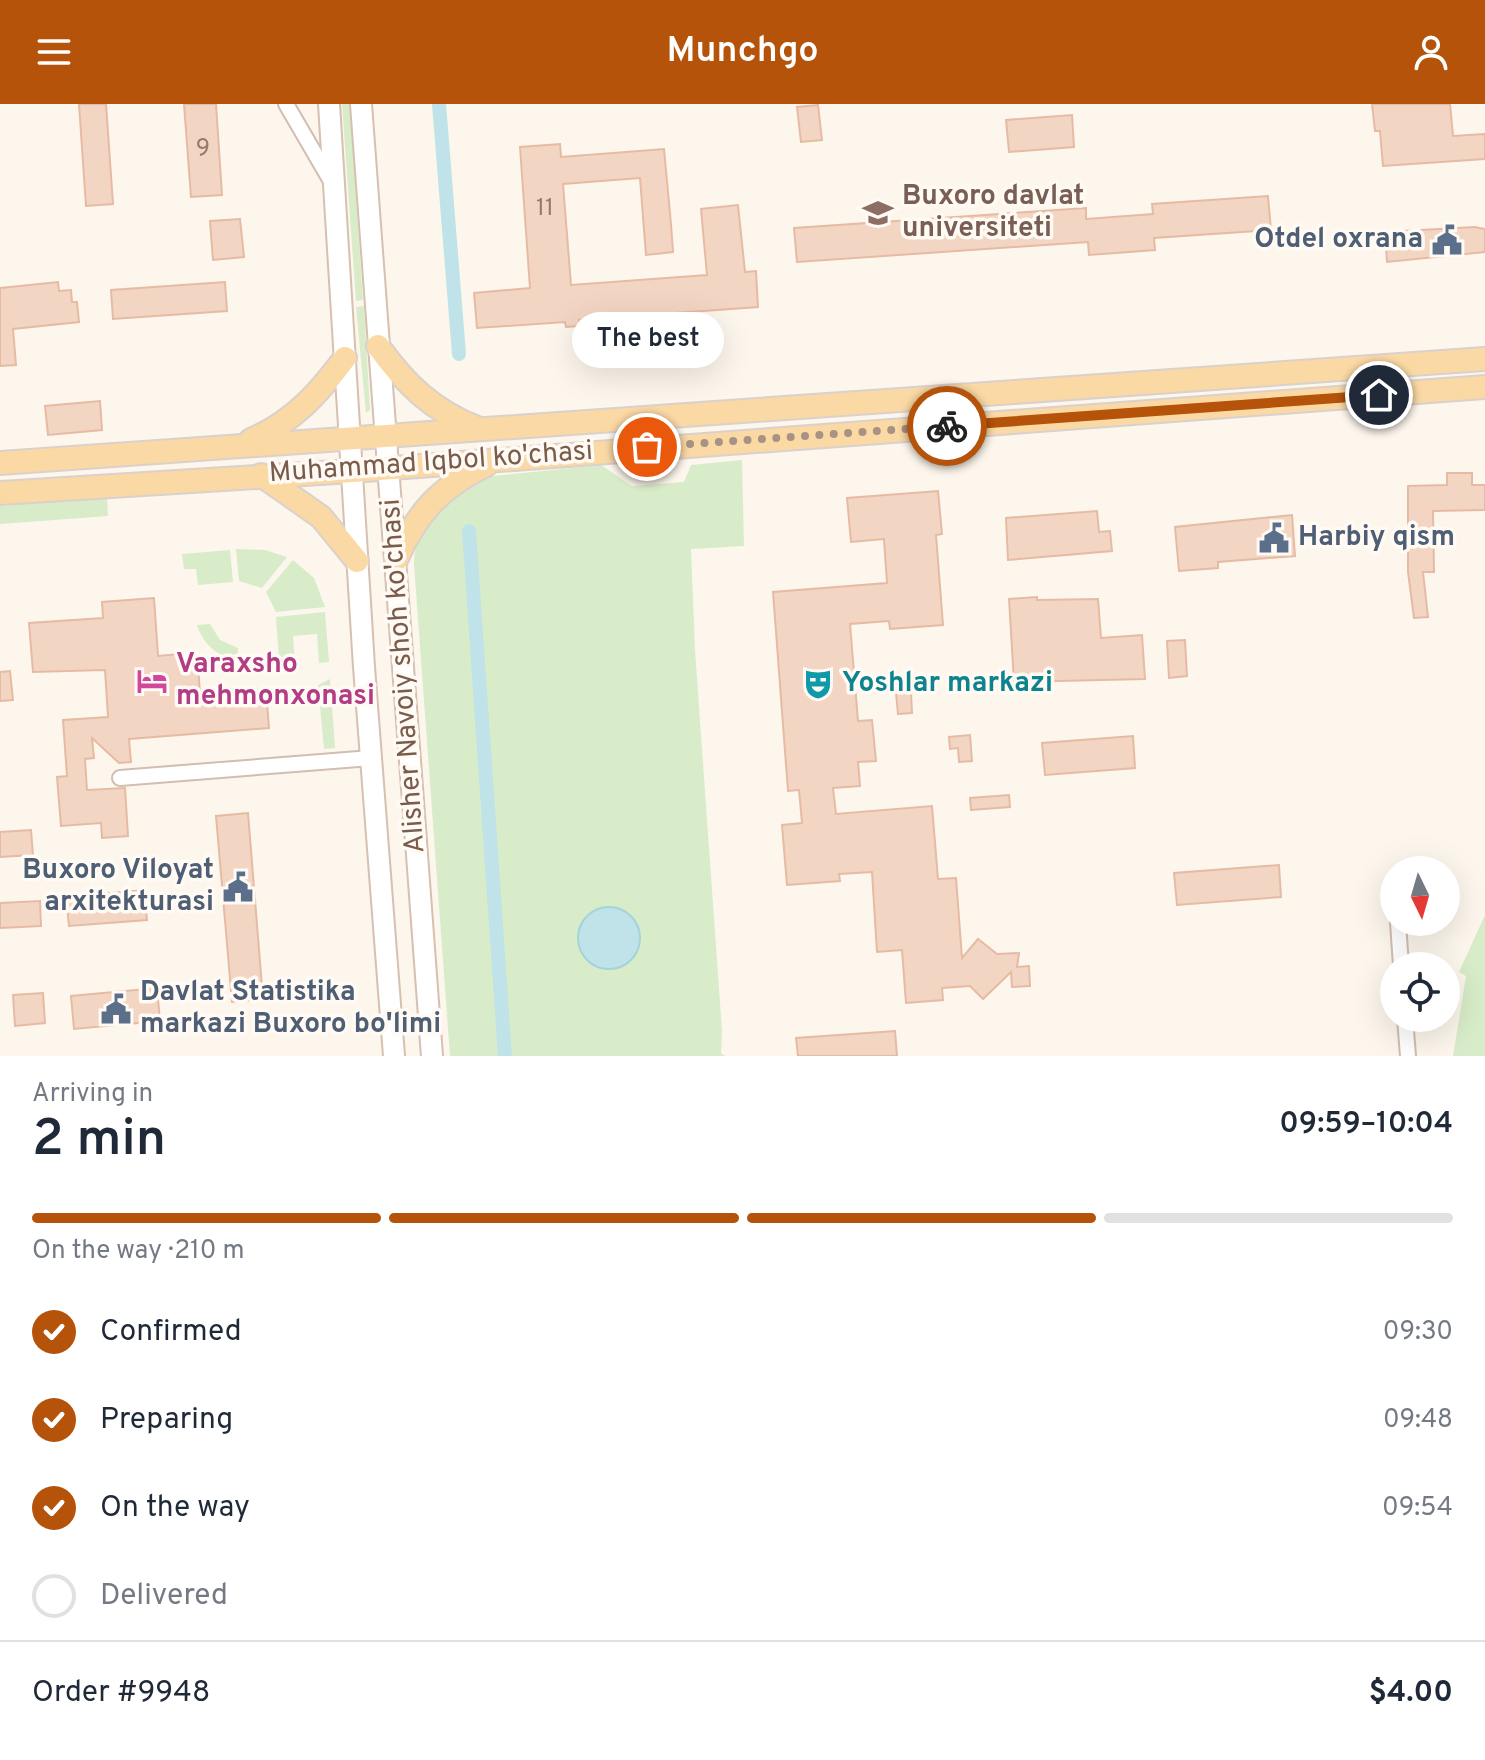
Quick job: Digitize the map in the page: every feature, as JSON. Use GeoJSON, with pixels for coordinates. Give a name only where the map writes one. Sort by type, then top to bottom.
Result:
{"type":"FeatureCollection","features":[{"type":"Feature","properties":{"kind":"main road","name":"Alisher Navoiy shoh ko'chasi"},"geometry":{"type":"LineString","coordinates":[[329,104],[357,561],[394,1056]]}},
{"type":"Feature","properties":{"kind":"main road","name":"Alisher Navoiy shoh ko'chasi"},"geometry":{"type":"LineString","coordinates":[[361,104],[432,1056]]}},
{"type":"Feature","properties":{"kind":"main road"},"geometry":{"type":"LineString","coordinates":[[378,346],[401,378],[431,405],[482,430]]}},
{"type":"Feature","properties":{"kind":"main road"},"geometry":{"type":"LineString","coordinates":[[240,445],[293,417],[317,394],[345,358]]}},
{"type":"Feature","properties":{"kind":"main road","name":"Muhammad Iqbol ko'chasi"},"geometry":{"type":"LineString","coordinates":[[0,463],[1485,359]]}},
{"type":"Feature","properties":{"kind":"main road","name":"Muhammad Iqbol ko'chasi"},"geometry":{"type":"LineString","coordinates":[[0,493],[352,471],[1485,387]]}},
{"type":"Feature","properties":{"kind":"main road"},"geometry":{"type":"LineString","coordinates":[[396,560],[413,524],[437,495],[495,460]]}},
{"type":"Feature","properties":{"kind":"main road"},"geometry":{"type":"LineString","coordinates":[[261,475],[321,517],[357,561]]}},
{"type":"Feature","properties":{"kind":"street"},"geometry":{"type":"LineString","coordinates":[[286,104],[335,187]]}},
{"type":"Feature","properties":{"kind":"street"},"geometry":{"type":"LineString","coordinates":[[120,778],[371,758]]}},
{"type":"Feature","properties":{"kind":"street"},"geometry":{"type":"LineString","coordinates":[[1406,1032],[1408,1056]]}},
{"type":"Feature","properties":{"kind":"green space"},"geometry":{"type":"Polygon","coordinates":[[[342,104],[350,104],[363,300],[356,301],[342,104]]]}},
{"type":"Feature","properties":{"kind":"green space"},"geometry":{"type":"Polygon","coordinates":[[[364,306],[370,410],[366,413],[356,307],[364,306]]]}},
{"type":"Feature","properties":{"kind":"green space"},"geometry":{"type":"Polygon","coordinates":[[[742,460],[744,546],[691,549],[721,1053],[725,1056],[450,1056],[414,564],[421,535],[428,521],[451,497],[492,476],[601,465],[632,486],[684,482],[691,465],[742,460]]]}},
{"type":"Feature","properties":{"kind":"green space"},"geometry":{"type":"Polygon","coordinates":[[[107,497],[108,516],[0,524],[0,506],[107,497]]]}},
{"type":"Feature","properties":{"kind":"green space"},"geometry":{"type":"Polygon","coordinates":[[[236,549],[265,550],[287,557],[262,588],[239,581],[236,549]]]}},
{"type":"Feature","properties":{"kind":"green space"},"geometry":{"type":"Polygon","coordinates":[[[230,550],[233,582],[198,585],[196,569],[184,569],[182,554],[230,550]]]}},
{"type":"Feature","properties":{"kind":"green space"},"geometry":{"type":"Polygon","coordinates":[[[293,560],[314,578],[325,607],[276,612],[266,592],[293,560]]]}},
{"type":"Feature","properties":{"kind":"green space"},"geometry":{"type":"Polygon","coordinates":[[[325,612],[329,662],[319,663],[317,634],[293,636],[295,666],[273,668],[272,659],[279,658],[276,617],[325,612]]]}},
{"type":"Feature","properties":{"kind":"green space"},"geometry":{"type":"Polygon","coordinates":[[[210,624],[220,640],[238,648],[237,661],[217,652],[203,638],[197,625],[210,624]]]}},
{"type":"Feature","properties":{"kind":"green space"},"geometry":{"type":"Polygon","coordinates":[[[330,679],[335,748],[324,749],[318,685],[330,679]]]}},
{"type":"Feature","properties":{"kind":"green space"},"geometry":{"type":"Polygon","coordinates":[[[1485,915],[1485,1056],[1453,1056],[1457,1032],[1460,1032],[1466,976],[1460,970],[1485,915]]]}},
{"type":"Feature","properties":{"kind":"water"},"geometry":{"type":"Polygon","coordinates":[[[603,907],[615,907],[631,916],[638,926],[638,950],[631,960],[615,969],[603,969],[583,955],[578,944],[578,932],[592,912],[603,907]]]}},
{"type":"Feature","properties":{"kind":"building"},"geometry":{"type":"Polygon","coordinates":[[[79,104],[106,104],[113,204],[86,206],[79,104]]]}},
{"type":"Feature","properties":{"kind":"building"},"geometry":{"type":"Polygon","coordinates":[[[184,104],[216,104],[222,195],[191,197],[184,104]]]}},
{"type":"Feature","properties":{"kind":"building"},"geometry":{"type":"Polygon","coordinates":[[[1372,104],[1450,104],[1453,136],[1485,134],[1485,159],[1383,166],[1380,131],[1375,131],[1372,104]]]}},
{"type":"Feature","properties":{"kind":"building"},"geometry":{"type":"Polygon","coordinates":[[[818,105],[822,140],[801,142],[797,107],[818,105]]]}},
{"type":"Feature","properties":{"kind":"building"},"geometry":{"type":"Polygon","coordinates":[[[1072,115],[1074,147],[1009,152],[1006,120],[1072,115]]]}},
{"type":"Feature","properties":{"kind":"building"},"geometry":{"type":"Polygon","coordinates":[[[560,144],[561,157],[664,149],[671,224],[673,252],[646,255],[640,178],[563,184],[571,285],[707,275],[701,209],[738,205],[745,272],[756,271],[758,307],[579,320],[580,326],[566,327],[565,322],[477,328],[474,293],[530,288],[520,147],[560,144]]]}},
{"type":"Feature","properties":{"kind":"building"},"geometry":{"type":"Polygon","coordinates":[[[1268,196],[1271,230],[1154,238],[1155,250],[1089,255],[1088,242],[797,262],[794,228],[1086,208],[1086,219],[1153,214],[1152,204],[1268,196]]]}},
{"type":"Feature","properties":{"kind":"building"},"geometry":{"type":"Polygon","coordinates":[[[240,219],[244,257],[213,260],[210,221],[240,219]]]}},
{"type":"Feature","properties":{"kind":"building"},"geometry":{"type":"Polygon","coordinates":[[[1485,229],[1485,252],[1387,262],[1385,232],[1485,229]]]}},
{"type":"Feature","properties":{"kind":"building"},"geometry":{"type":"Polygon","coordinates":[[[58,282],[59,291],[71,290],[72,302],[77,302],[79,322],[13,329],[16,365],[0,366],[0,288],[58,282]]]}},
{"type":"Feature","properties":{"kind":"building"},"geometry":{"type":"Polygon","coordinates":[[[225,282],[227,311],[113,319],[111,290],[225,282]]]}},
{"type":"Feature","properties":{"kind":"building"},"geometry":{"type":"Polygon","coordinates":[[[100,401],[102,430],[48,435],[45,406],[100,401]]]}},
{"type":"Feature","properties":{"kind":"building"},"geometry":{"type":"Polygon","coordinates":[[[1447,473],[1472,473],[1472,485],[1485,485],[1485,510],[1433,511],[1434,572],[1423,572],[1428,617],[1414,618],[1408,572],[1408,486],[1447,485],[1447,473]]]}},
{"type":"Feature","properties":{"kind":"building"},"geometry":{"type":"Polygon","coordinates":[[[938,491],[942,534],[936,535],[943,625],[890,629],[889,621],[850,624],[858,721],[872,720],[876,761],[858,762],[860,786],[833,788],[836,814],[932,806],[938,879],[956,878],[962,958],[978,939],[997,954],[1019,953],[1017,967],[1029,966],[1030,986],[1012,987],[1011,972],[983,999],[970,986],[942,988],[943,1000],[906,1003],[902,950],[877,952],[872,872],[839,874],[840,881],[787,885],[782,825],[802,823],[799,790],[788,791],[773,592],[887,583],[884,539],[851,542],[847,498],[938,491]]]}},
{"type":"Feature","properties":{"kind":"building"},"geometry":{"type":"Polygon","coordinates":[[[1097,511],[1099,532],[1110,531],[1112,551],[1008,560],[1006,518],[1097,511]]]}},
{"type":"Feature","properties":{"kind":"building"},"geometry":{"type":"Polygon","coordinates":[[[1292,515],[1295,556],[1218,562],[1218,568],[1179,571],[1175,527],[1292,515]]]}},
{"type":"Feature","properties":{"kind":"building"},"geometry":{"type":"Polygon","coordinates":[[[1037,597],[1037,600],[1098,599],[1101,638],[1142,635],[1145,679],[1014,682],[1009,599],[1037,597]]]}},
{"type":"Feature","properties":{"kind":"building","name":"Varaxsho mehmonxonasi"},"geometry":{"type":"Polygon","coordinates":[[[154,598],[158,656],[180,654],[181,665],[198,664],[200,694],[266,689],[269,728],[129,739],[131,762],[119,763],[92,738],[94,758],[85,759],[87,790],[125,788],[128,836],[102,838],[101,823],[61,826],[57,777],[67,776],[63,720],[108,717],[105,670],[33,672],[29,623],[103,618],[102,602],[154,598]]]}},
{"type":"Feature","properties":{"kind":"building"},"geometry":{"type":"Polygon","coordinates":[[[1185,640],[1187,676],[1169,678],[1167,641],[1185,640]]]}},
{"type":"Feature","properties":{"kind":"building"},"geometry":{"type":"Polygon","coordinates":[[[10,671],[13,700],[0,701],[0,672],[10,671]]]}},
{"type":"Feature","properties":{"kind":"building"},"geometry":{"type":"Polygon","coordinates":[[[911,692],[912,713],[898,714],[896,693],[911,692]]]}},
{"type":"Feature","properties":{"kind":"building"},"geometry":{"type":"Polygon","coordinates":[[[970,735],[972,761],[959,762],[958,748],[950,749],[949,737],[970,735]]]}},
{"type":"Feature","properties":{"kind":"building"},"geometry":{"type":"Polygon","coordinates":[[[1133,736],[1135,768],[1045,775],[1042,743],[1133,736]]]}},
{"type":"Feature","properties":{"kind":"building"},"geometry":{"type":"Polygon","coordinates":[[[1009,795],[1010,807],[971,810],[970,798],[1009,795]]]}},
{"type":"Feature","properties":{"kind":"building","name":"Buxoro Viloyat arxitekturasi"},"geometry":{"type":"Polygon","coordinates":[[[248,813],[263,999],[232,1002],[216,816],[248,813]]]}},
{"type":"Feature","properties":{"kind":"building"},"geometry":{"type":"Polygon","coordinates":[[[31,830],[33,855],[0,857],[0,832],[31,830]]]}},
{"type":"Feature","properties":{"kind":"building"},"geometry":{"type":"Polygon","coordinates":[[[1279,865],[1281,897],[1177,905],[1174,873],[1279,865]]]}},
{"type":"Feature","properties":{"kind":"building"},"geometry":{"type":"Polygon","coordinates":[[[144,890],[147,920],[69,926],[66,897],[144,890]]]}},
{"type":"Feature","properties":{"kind":"building"},"geometry":{"type":"Polygon","coordinates":[[[40,901],[41,926],[0,928],[0,903],[40,901]]]}},
{"type":"Feature","properties":{"kind":"building","name":"Davlat Statistika markazi Buxoro bo'limi"},"geometry":{"type":"Polygon","coordinates":[[[157,988],[160,1021],[74,1029],[71,996],[157,988]]]}},
{"type":"Feature","properties":{"kind":"building"},"geometry":{"type":"Polygon","coordinates":[[[43,993],[45,1023],[15,1026],[13,995],[43,993]]]}},
{"type":"Feature","properties":{"kind":"building"},"geometry":{"type":"Polygon","coordinates":[[[895,1031],[897,1056],[798,1056],[796,1038],[895,1031]]]}},
{"type":"Feature","properties":{"kind":"waterway"},"geometry":{"type":"LineString","coordinates":[[439,104],[459,354]]}},
{"type":"Feature","properties":{"kind":"waterway"},"geometry":{"type":"LineString","coordinates":[[469,531],[505,1056]]}},
{"type":"Feature","properties":{"kind":"way so far"},"geometry":{"type":"LineString","coordinates":[[647,447],[947,426]]}},
{"type":"Feature","properties":{"kind":"place","name":"Buxoro davlat universiteti"},"geometry":{"type":"Point","coordinates":[878,213]}},
{"type":"Feature","properties":{"kind":"place","name":"Otdel oxrana"},"geometry":{"type":"Point","coordinates":[1447,240]}},
{"type":"Feature","properties":{"kind":"place","name":"The best"},"geometry":{"type":"Point","coordinates":[647,447]}},
{"type":"Feature","properties":{"kind":"place","name":"Harbiy qism"},"geometry":{"type":"Point","coordinates":[1274,538]}},
{"type":"Feature","properties":{"kind":"place","name":"Varaxsho mehmonxonasi"},"geometry":{"type":"Point","coordinates":[152,681]}},
{"type":"Feature","properties":{"kind":"place","name":"Yoshlar markazi"},"geometry":{"type":"Point","coordinates":[818,684]}},
{"type":"Feature","properties":{"kind":"place","name":"Buxoro Viloyat arxitekturasi"},"geometry":{"type":"Point","coordinates":[238,887]}},
{"type":"Feature","properties":{"kind":"place","name":"Davlat Statistika markazi Buxoro bo'limi"},"geometry":{"type":"Point","coordinates":[116,1009]}},
{"type":"Feature","properties":{"kind":"route"},"geometry":{"type":"LineString","coordinates":[[947,426],[1379,395]]}}]}
